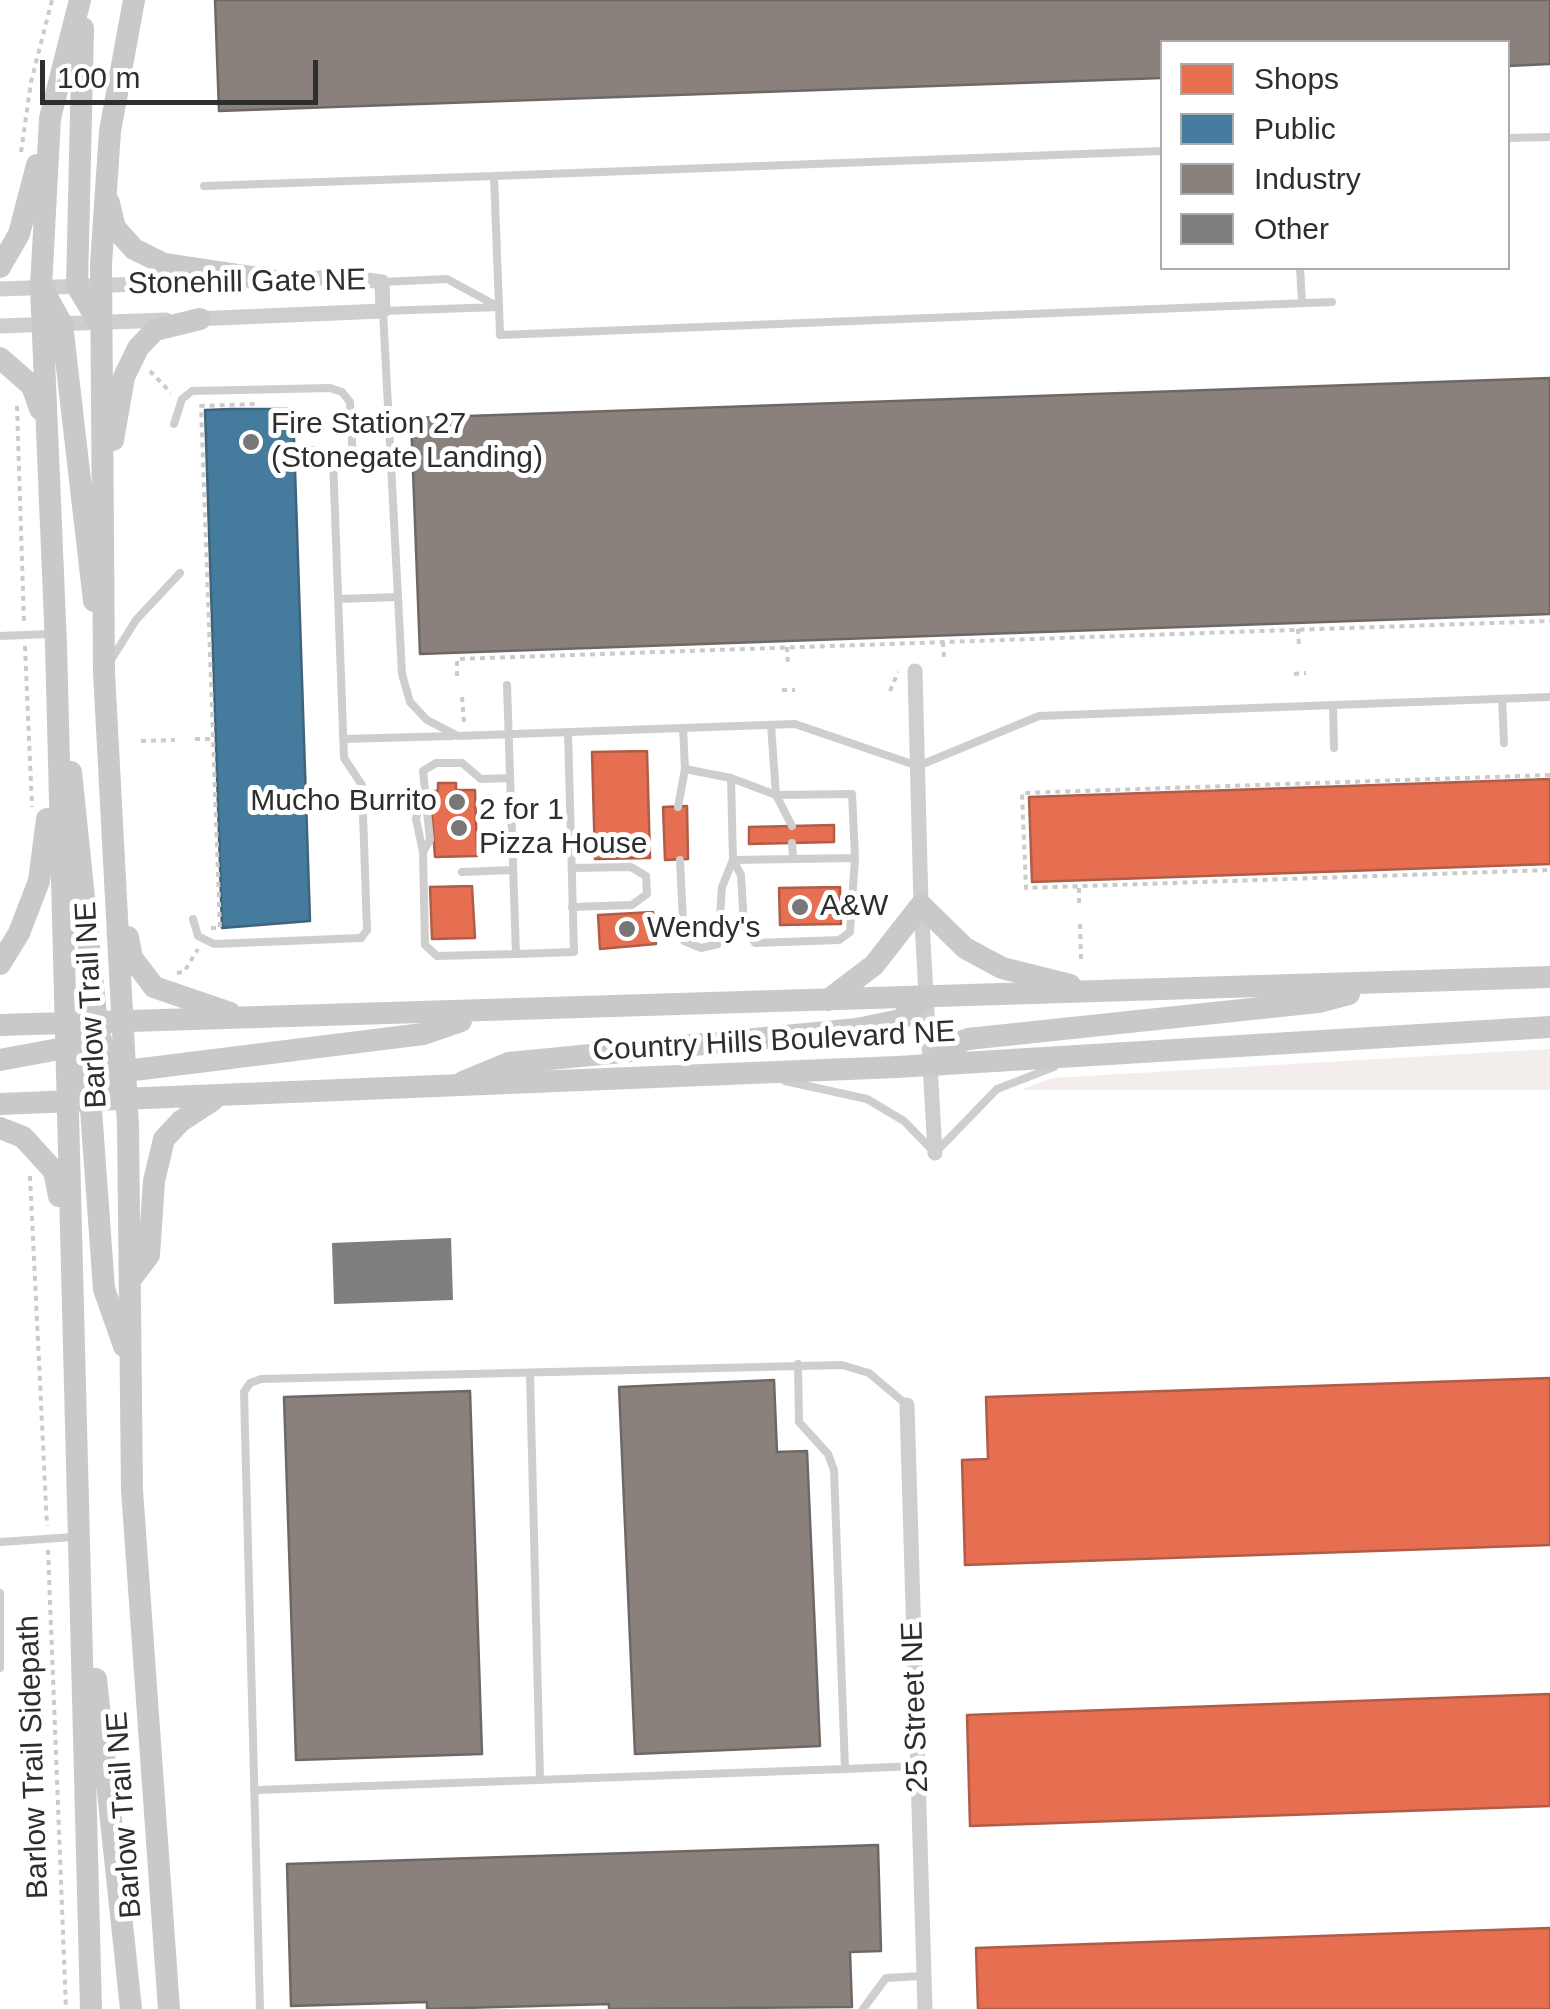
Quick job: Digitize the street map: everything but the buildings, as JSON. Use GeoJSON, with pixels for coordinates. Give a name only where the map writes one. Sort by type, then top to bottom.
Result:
{"type":"FeatureCollection","features":[{"type":"Feature","properties":{"kind":"main road","name":"Barlow Trail NE"},"geometry":{"type":"LineString","coordinates":[[82,0],[50,118],[41,287],[52,324],[45,422],[56,639],[64,1024],[85,1039],[66,1102],[91,2009]]}},
{"type":"Feature","properties":{"kind":"main road"},"geometry":{"type":"LineString","coordinates":[[82,0],[88,286]]}},
{"type":"Feature","properties":{"kind":"main road","name":"Barlow Trail NE"},"geometry":{"type":"LineString","coordinates":[[134,0],[118,76],[88,286],[99,324],[105,493],[104,672],[125,1024],[104,1083],[127,1100],[132,1490],[170,2009]]}},
{"type":"Feature","properties":{"kind":"main road"},"geometry":{"type":"LineString","coordinates":[[0,267],[19,234],[50,118]]}},
{"type":"Feature","properties":{"kind":"main road"},"geometry":{"type":"LineString","coordinates":[[104,180],[115,228],[134,249],[164,264],[271,280]]}},
{"type":"Feature","properties":{"kind":"main road"},"geometry":{"type":"LineString","coordinates":[[105,493],[124,377],[138,348],[155,330],[200,319]]}},
{"type":"Feature","properties":{"kind":"main road"},"geometry":{"type":"LineString","coordinates":[[52,324],[104,672]]}},
{"type":"Feature","properties":{"kind":"main road"},"geometry":{"type":"LineString","coordinates":[[0,358],[32,386],[45,422]]}},
{"type":"Feature","properties":{"kind":"main road"},"geometry":{"type":"LineString","coordinates":[[56,639],[85,1039],[104,1083],[104,1288],[130,1361]]}},
{"type":"Feature","properties":{"kind":"main road"},"geometry":{"type":"LineString","coordinates":[[0,964],[19,934],[39,882],[56,746]]}},
{"type":"Feature","properties":{"kind":"main road"},"geometry":{"type":"LineString","coordinates":[[115,863],[132,958],[154,987],[248,1018]]}},
{"type":"Feature","properties":{"kind":"main road"},"geometry":{"type":"LineString","coordinates":[[828,1000],[874,965],[921,905],[966,948],[1002,968],[1098,992]]}},
{"type":"Feature","properties":{"kind":"main road","name":"Country Hills Boulevard NE"},"geometry":{"type":"LineString","coordinates":[[0,1025],[64,1024],[85,1039],[125,1024],[248,1018],[1550,978]]}},
{"type":"Feature","properties":{"kind":"main road"},"geometry":{"type":"LineString","coordinates":[[930,1065],[949,1046],[968,1039],[1318,1002],[1394,982]]}},
{"type":"Feature","properties":{"kind":"main road"},"geometry":{"type":"LineString","coordinates":[[446,1088],[510,1062],[856,1028],[900,1020],[926,997]]}},
{"type":"Feature","properties":{"kind":"main road"},"geometry":{"type":"LineString","coordinates":[[104,1083],[423,1034],[484,1013]]}},
{"type":"Feature","properties":{"kind":"main road","name":"Country Hills Boulevard NE"},"geometry":{"type":"LineString","coordinates":[[0,1104],[66,1102],[104,1083],[127,1100],[216,1098],[930,1065],[1550,1028]]}},
{"type":"Feature","properties":{"kind":"main road"},"geometry":{"type":"LineString","coordinates":[[0,1060],[85,1039]]}},
{"type":"Feature","properties":{"kind":"main road"},"geometry":{"type":"LineString","coordinates":[[130,1280],[149,1255],[154,1181],[164,1139],[216,1098]]}},
{"type":"Feature","properties":{"kind":"main road"},"geometry":{"type":"LineString","coordinates":[[0,1128],[23,1138],[54,1171],[71,1257]]}},
{"type":"Feature","properties":{"kind":"main road"},"geometry":{"type":"LineString","coordinates":[[82,1634],[94,1664],[131,2009]]}},
{"type":"Feature","properties":{"kind":"street","name":"Stonehill Gate NE"},"geometry":{"type":"LineString","coordinates":[[0,289],[346,277],[382,282],[383,310],[0,326]]}},
{"type":"Feature","properties":{"kind":"street"},"geometry":{"type":"LineString","coordinates":[[907,671],[918,766],[934,1152]]}},
{"type":"Feature","properties":{"kind":"street","name":"25 Street NE"},"geometry":{"type":"LineString","coordinates":[[906,1405],[924,2009]]}},
{"type":"Feature","properties":{"kind":"lane"},"geometry":{"type":"LineString","coordinates":[[1510,138],[1550,136]]}},
{"type":"Feature","properties":{"kind":"lane"},"geometry":{"type":"LineString","coordinates":[[204,186],[1160,151]]}},
{"type":"Feature","properties":{"kind":"lane"},"geometry":{"type":"LineString","coordinates":[[494,176],[500,334],[1332,302]]}},
{"type":"Feature","properties":{"kind":"lane"},"geometry":{"type":"LineString","coordinates":[[1300,270],[1302,302]]}},
{"type":"Feature","properties":{"kind":"lane"},"geometry":{"type":"LineString","coordinates":[[382,282],[447,279],[500,307]]}},
{"type":"Feature","properties":{"kind":"lane"},"geometry":{"type":"LineString","coordinates":[[458,736],[427,720],[410,702],[402,674],[383,310],[500,307]]}},
{"type":"Feature","properties":{"kind":"lane"},"geometry":{"type":"LineString","coordinates":[[174,424],[176,410],[192,392],[330,388],[342,392],[350,402],[353,459]]}},
{"type":"Feature","properties":{"kind":"lane"},"geometry":{"type":"LineString","coordinates":[[294,451],[314,450],[333,460],[392,458]]}},
{"type":"Feature","properties":{"kind":"lane"},"geometry":{"type":"LineString","coordinates":[[193,920],[198,936],[214,944],[361,938],[369,921],[362,785],[344,758],[333,460]]}},
{"type":"Feature","properties":{"kind":"lane"},"geometry":{"type":"LineString","coordinates":[[104,672],[136,620],[180,573]]}},
{"type":"Feature","properties":{"kind":"lane"},"geometry":{"type":"LineString","coordinates":[[339,599],[398,597]]}},
{"type":"Feature","properties":{"kind":"lane"},"geometry":{"type":"LineString","coordinates":[[0,636],[56,639]]}},
{"type":"Feature","properties":{"kind":"lane"},"geometry":{"type":"LineString","coordinates":[[507,685],[516,954]]}},
{"type":"Feature","properties":{"kind":"lane"},"geometry":{"type":"LineString","coordinates":[[343,739],[795,724],[918,766],[1039,716],[1550,697]]}},
{"type":"Feature","properties":{"kind":"lane"},"geometry":{"type":"LineString","coordinates":[[1502,699],[1504,742]]}},
{"type":"Feature","properties":{"kind":"lane"},"geometry":{"type":"LineString","coordinates":[[1333,705],[1334,748]]}},
{"type":"Feature","properties":{"kind":"lane"},"geometry":{"type":"LineString","coordinates":[[771,725],[776,795],[792,826]]}},
{"type":"Feature","properties":{"kind":"lane"},"geometry":{"type":"LineString","coordinates":[[678,806],[686,769],[684,728]]}},
{"type":"Feature","properties":{"kind":"lane"},"geometry":{"type":"LineString","coordinates":[[510,778],[481,779],[462,763],[436,764],[423,771],[422,793],[430,840],[423,852],[429,951],[437,956],[574,952],[568,732]]}},
{"type":"Feature","properties":{"kind":"lane"},"geometry":{"type":"LineString","coordinates":[[686,769],[730,778],[776,795],[852,794],[856,858],[850,932],[839,940],[755,943],[744,924],[741,875],[734,860],[730,778]]}},
{"type":"Feature","properties":{"kind":"lane"},"geometry":{"type":"LineString","coordinates":[[792,843],[794,859]]}},
{"type":"Feature","properties":{"kind":"lane"},"geometry":{"type":"LineString","coordinates":[[734,860],[856,858]]}},
{"type":"Feature","properties":{"kind":"lane"},"geometry":{"type":"LineString","coordinates":[[680,860],[684,940],[701,948],[718,944],[722,887],[734,860]]}},
{"type":"Feature","properties":{"kind":"lane"},"geometry":{"type":"LineString","coordinates":[[572,868],[631,867],[646,876],[647,894],[632,905],[572,907]]}},
{"type":"Feature","properties":{"kind":"lane"},"geometry":{"type":"LineString","coordinates":[[462,872],[513,870]]}},
{"type":"Feature","properties":{"kind":"lane"},"geometry":{"type":"LineString","coordinates":[[746,1074],[867,1099],[904,1121],[934,1152],[997,1090],[1016,1078],[1094,1055]]}},
{"type":"Feature","properties":{"kind":"lane"},"geometry":{"type":"LineString","coordinates":[[798,1364],[799,1422],[828,1454],[834,1470],[845,1769]]}},
{"type":"Feature","properties":{"kind":"lane"},"geometry":{"type":"LineString","coordinates":[[260,2009],[244,1392],[250,1383],[262,1379],[842,1365],[869,1373],[906,1405]]}},
{"type":"Feature","properties":{"kind":"lane"},"geometry":{"type":"LineString","coordinates":[[530,1374],[540,1779]]}},
{"type":"Feature","properties":{"kind":"lane"},"geometry":{"type":"LineString","coordinates":[[0,1542],[79,1537]]}},
{"type":"Feature","properties":{"kind":"lane"},"geometry":{"type":"LineString","coordinates":[[0,1592],[0,1668]]}},
{"type":"Feature","properties":{"kind":"lane"},"geometry":{"type":"LineString","coordinates":[[257,1790],[917,1766]]}},
{"type":"Feature","properties":{"kind":"lane"},"geometry":{"type":"LineString","coordinates":[[863,2009],[886,1978],[924,1976]]}},
{"type":"Feature","properties":{"kind":"path"},"geometry":{"type":"LineString","coordinates":[[21,156],[31,82],[52,0]]}},
{"type":"Feature","properties":{"kind":"path"},"geometry":{"type":"LineString","coordinates":[[143,364],[172,394]]}},
{"type":"Feature","properties":{"kind":"path"},"geometry":{"type":"LineString","coordinates":[[16,394],[32,823]]}},
{"type":"Feature","properties":{"kind":"path"},"geometry":{"type":"LineString","coordinates":[[207,930],[220,928],[206,457],[201,406],[257,404]]}},
{"type":"Feature","properties":{"kind":"path"},"geometry":{"type":"LineString","coordinates":[[190,411],[202,410]]}},
{"type":"Feature","properties":{"kind":"path"},"geometry":{"type":"LineString","coordinates":[[457,676],[457,659],[1550,621]]}},
{"type":"Feature","properties":{"kind":"path"},"geometry":{"type":"LineString","coordinates":[[1298,630],[1299,647]]}},
{"type":"Feature","properties":{"kind":"path"},"geometry":{"type":"LineString","coordinates":[[943,642],[944,660]]}},
{"type":"Feature","properties":{"kind":"path"},"geometry":{"type":"LineString","coordinates":[[787,647],[788,666]]}},
{"type":"Feature","properties":{"kind":"path"},"geometry":{"type":"LineString","coordinates":[[890,691],[907,671]]}},
{"type":"Feature","properties":{"kind":"path"},"geometry":{"type":"LineString","coordinates":[[462,697],[464,722]]}},
{"type":"Feature","properties":{"kind":"path"},"geometry":{"type":"LineString","coordinates":[[195,740],[213,739]]}},
{"type":"Feature","properties":{"kind":"path"},"geometry":{"type":"LineString","coordinates":[[141,741],[174,740]]}},
{"type":"Feature","properties":{"kind":"path"},"geometry":{"type":"LineString","coordinates":[[1550,775],[1022,793],[1026,888],[1550,870]]}},
{"type":"Feature","properties":{"kind":"path"},"geometry":{"type":"LineString","coordinates":[[1078,886],[1079,904]]}},
{"type":"Feature","properties":{"kind":"path"},"geometry":{"type":"LineString","coordinates":[[1080,924],[1081,960]]}},
{"type":"Feature","properties":{"kind":"path"},"geometry":{"type":"LineString","coordinates":[[173,974],[184,972],[198,949]]}},
{"type":"Feature","properties":{"kind":"path","name":"Barlow Trail Sidepath"},"geometry":{"type":"LineString","coordinates":[[26,1166],[32,1180],[66,2009]]}},
{"type":"Feature","properties":{"kind":"shaded area"},"geometry":{"type":"Polygon","coordinates":[[[1550,1049],[1550,1090],[1022,1090],[1052,1078],[1550,1049]]]}},
{"type":"Feature","properties":{"kind":"place","name":"Fire Station 27 (Stonegate Landing)"},"geometry":{"type":"Point","coordinates":[251,442]}},
{"type":"Feature","properties":{"kind":"place","name":"Mucho Burrito"},"geometry":{"type":"Point","coordinates":[457,802]}},
{"type":"Feature","properties":{"kind":"place","name":"2 for 1 Pizza House"},"geometry":{"type":"Point","coordinates":[459,828]}},
{"type":"Feature","properties":{"kind":"place","name":"A&W"},"geometry":{"type":"Point","coordinates":[800,907]}},
{"type":"Feature","properties":{"kind":"place","name":"Wendy's"},"geometry":{"type":"Point","coordinates":[627,929]}}]}
